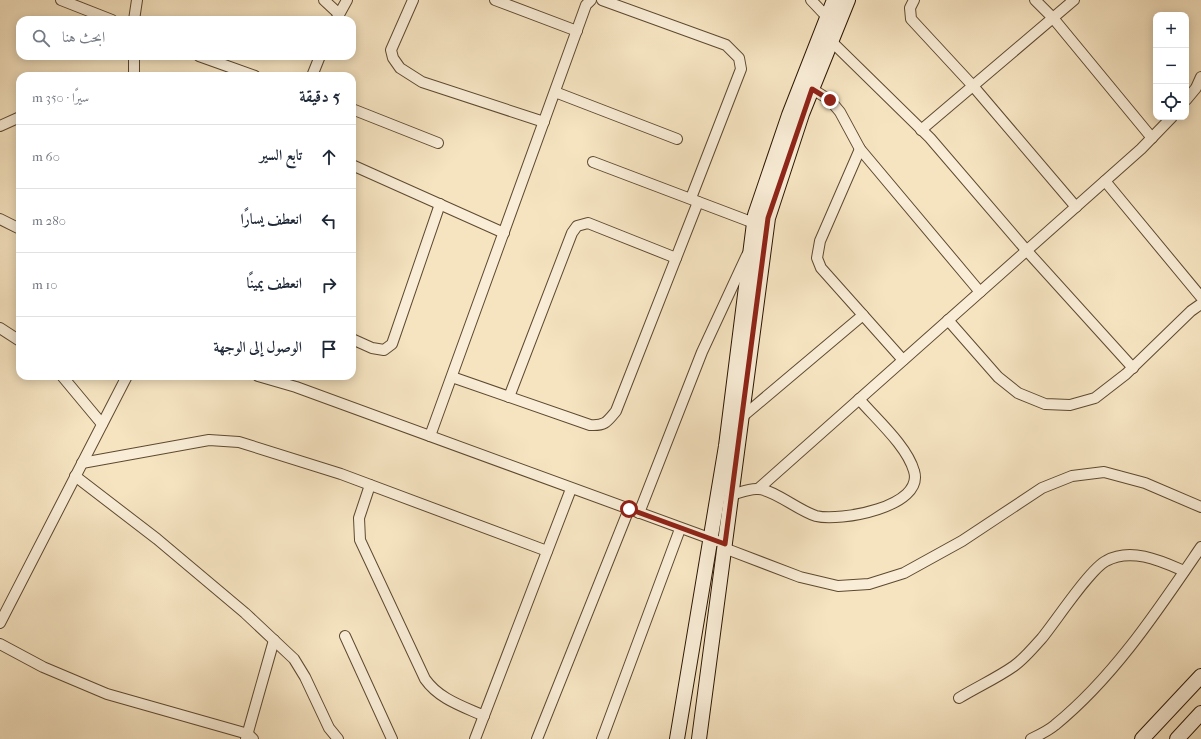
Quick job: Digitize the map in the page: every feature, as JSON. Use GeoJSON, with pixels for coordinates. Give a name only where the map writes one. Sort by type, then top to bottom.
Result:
{"type":"FeatureCollection","features":[{"type":"Feature","properties":{"kind":"street"},"geometry":{"type":"LineString","coordinates":[[61,0],[102,16]]}},
{"type":"Feature","properties":{"kind":"street"},"geometry":{"type":"LineString","coordinates":[[135,16],[137,0]]}},
{"type":"Feature","properties":{"kind":"street"},"geometry":{"type":"LineString","coordinates":[[324,0],[336,16]]}},
{"type":"Feature","properties":{"kind":"street"},"geometry":{"type":"LineString","coordinates":[[338,16],[347,0]]}},
{"type":"Feature","properties":{"kind":"street"},"geometry":{"type":"LineString","coordinates":[[413,0],[392,50],[393,58],[400,68],[422,82],[544,122]]}},
{"type":"Feature","properties":{"kind":"street"},"geometry":{"type":"LineString","coordinates":[[495,0],[577,30]]}},
{"type":"Feature","properties":{"kind":"street"},"geometry":{"type":"LineString","coordinates":[[430,436],[586,5],[592,0]]}},
{"type":"Feature","properties":{"kind":"street"},"geometry":{"type":"LineString","coordinates":[[452,377],[590,425],[601,426],[609,420],[616,411],[676,258],[741,69],[739,58],[726,45],[602,0]]}},
{"type":"Feature","properties":{"kind":"street"},"geometry":{"type":"LineString","coordinates":[[811,0],[827,17]]}},
{"type":"Feature","properties":{"kind":"street"},"geometry":{"type":"LineString","coordinates":[[677,739],[726,446],[755,215],[789,115],[834,0]]}},
{"type":"Feature","properties":{"kind":"street"},"geometry":{"type":"LineString","coordinates":[[698,739],[768,218],[812,89],[848,0]]}},
{"type":"Feature","properties":{"kind":"street"},"geometry":{"type":"LineString","coordinates":[[914,0],[910,8],[912,20],[973,86],[1076,207]]}},
{"type":"Feature","properties":{"kind":"street"},"geometry":{"type":"LineString","coordinates":[[1036,0],[1152,138]]}},
{"type":"Feature","properties":{"kind":"street"},"geometry":{"type":"LineString","coordinates":[[921,130],[1074,0]]}},
{"type":"Feature","properties":{"kind":"street"},"geometry":{"type":"LineString","coordinates":[[831,41],[921,130],[1027,251],[1133,368]]}},
{"type":"Feature","properties":{"kind":"street"},"geometry":{"type":"LineString","coordinates":[[134,60],[134,72]]}},
{"type":"Feature","properties":{"kind":"street"},"geometry":{"type":"LineString","coordinates":[[209,60],[244,72]]}},
{"type":"Feature","properties":{"kind":"street"},"geometry":{"type":"LineString","coordinates":[[314,72],[318,60]]}},
{"type":"Feature","properties":{"kind":"street"},"geometry":{"type":"LineString","coordinates":[[1189,96],[1196,88],[1201,77]]}},
{"type":"Feature","properties":{"kind":"street"},"geometry":{"type":"LineString","coordinates":[[812,89],[830,100],[840,112],[860,149],[980,292]]}},
{"type":"Feature","properties":{"kind":"street"},"geometry":{"type":"LineString","coordinates":[[555,92],[677,139]]}},
{"type":"Feature","properties":{"kind":"street"},"geometry":{"type":"LineString","coordinates":[[356,111],[438,143]]}},
{"type":"Feature","properties":{"kind":"street"},"geometry":{"type":"LineString","coordinates":[[0,126],[16,119]]}},
{"type":"Feature","properties":{"kind":"street"},"geometry":{"type":"LineString","coordinates":[[731,495],[758,489],[1105,181],[1152,138],[1169,120]]}},
{"type":"Feature","properties":{"kind":"street"},"geometry":{"type":"LineString","coordinates":[[860,149],[820,241],[817,258],[821,268],[903,360]]}},
{"type":"Feature","properties":{"kind":"street"},"geometry":{"type":"LineString","coordinates":[[592,162],[754,223]]}},
{"type":"Feature","properties":{"kind":"street"},"geometry":{"type":"LineString","coordinates":[[356,167],[504,233]]}},
{"type":"Feature","properties":{"kind":"street"},"geometry":{"type":"LineString","coordinates":[[1105,181],[1201,297]]}},
{"type":"Feature","properties":{"kind":"street"},"geometry":{"type":"LineString","coordinates":[[356,341],[372,348],[384,350],[392,344],[440,204]]}},
{"type":"Feature","properties":{"kind":"street"},"geometry":{"type":"LineString","coordinates":[[0,220],[16,227]]}},
{"type":"Feature","properties":{"kind":"street"},"geometry":{"type":"LineString","coordinates":[[509,397],[572,233],[577,226],[588,223],[676,258]]}},
{"type":"Feature","properties":{"kind":"street"},"geometry":{"type":"LineString","coordinates":[[537,739],[702,352],[751,246]]}},
{"type":"Feature","properties":{"kind":"street"},"geometry":{"type":"LineString","coordinates":[[948,320],[998,377],[1018,393],[1044,404],[1070,405],[1095,398],[1133,368],[1191,311],[1201,304]]}},
{"type":"Feature","properties":{"kind":"street"},"geometry":{"type":"LineString","coordinates":[[742,416],[863,315]]}},
{"type":"Feature","properties":{"kind":"street"},"geometry":{"type":"LineString","coordinates":[[0,328],[16,338]]}},
{"type":"Feature","properties":{"kind":"street"},"geometry":{"type":"LineString","coordinates":[[65,380],[102,424]]}},
{"type":"Feature","properties":{"kind":"street"},"geometry":{"type":"LineString","coordinates":[[0,623],[125,380]]}},
{"type":"Feature","properties":{"kind":"street"},"geometry":{"type":"LineString","coordinates":[[272,380],[296,387],[634,511],[711,540],[800,578],[838,586],[869,584],[904,573],[962,541],[1042,488],[1072,476],[1104,472],[1145,483],[1201,507]]}},
{"type":"Feature","properties":{"kind":"street"},"geometry":{"type":"LineString","coordinates":[[758,489],[817,516],[860,515],[883,508],[905,496],[915,484],[915,472],[906,454],[859,399]]}},
{"type":"Feature","properties":{"kind":"street"},"geometry":{"type":"LineString","coordinates":[[82,462],[209,440],[239,442],[334,472],[547,551]]}},
{"type":"Feature","properties":{"kind":"street"},"geometry":{"type":"LineString","coordinates":[[75,476],[157,539],[245,613],[294,659],[305,677],[329,728],[338,739]]}},
{"type":"Feature","properties":{"kind":"street"},"geometry":{"type":"LineString","coordinates":[[370,485],[359,518],[360,540],[425,679],[433,690],[448,700],[484,716]]}},
{"type":"Feature","properties":{"kind":"street"},"geometry":{"type":"LineString","coordinates":[[475,739],[571,489]]}},
{"type":"Feature","properties":{"kind":"street"},"geometry":{"type":"LineString","coordinates":[[602,739],[680,529]]}},
{"type":"Feature","properties":{"kind":"street"},"geometry":{"type":"LineString","coordinates":[[1031,739],[1054,726],[1116,663],[1201,547]]}},
{"type":"Feature","properties":{"kind":"street"},"geometry":{"type":"LineString","coordinates":[[959,698],[1015,665],[1041,638],[1090,576],[1105,561],[1120,556],[1136,556],[1156,559],[1184,571]]}},
{"type":"Feature","properties":{"kind":"street"},"geometry":{"type":"LineString","coordinates":[[345,636],[392,739]]}},
{"type":"Feature","properties":{"kind":"street"},"geometry":{"type":"LineString","coordinates":[[0,644],[43,667],[107,694],[249,737],[274,640]]}},
{"type":"Feature","properties":{"kind":"street"},"geometry":{"type":"LineString","coordinates":[[1142,739],[1201,676]]}},
{"type":"Feature","properties":{"kind":"street"},"geometry":{"type":"LineString","coordinates":[[1177,739],[1201,713]]}},
{"type":"Feature","properties":{"kind":"route"},"geometry":{"type":"LineString","coordinates":[[629,509],[680,529],[725,544],[768,218],[802,114],[812,89],[830,100]]}}]}
